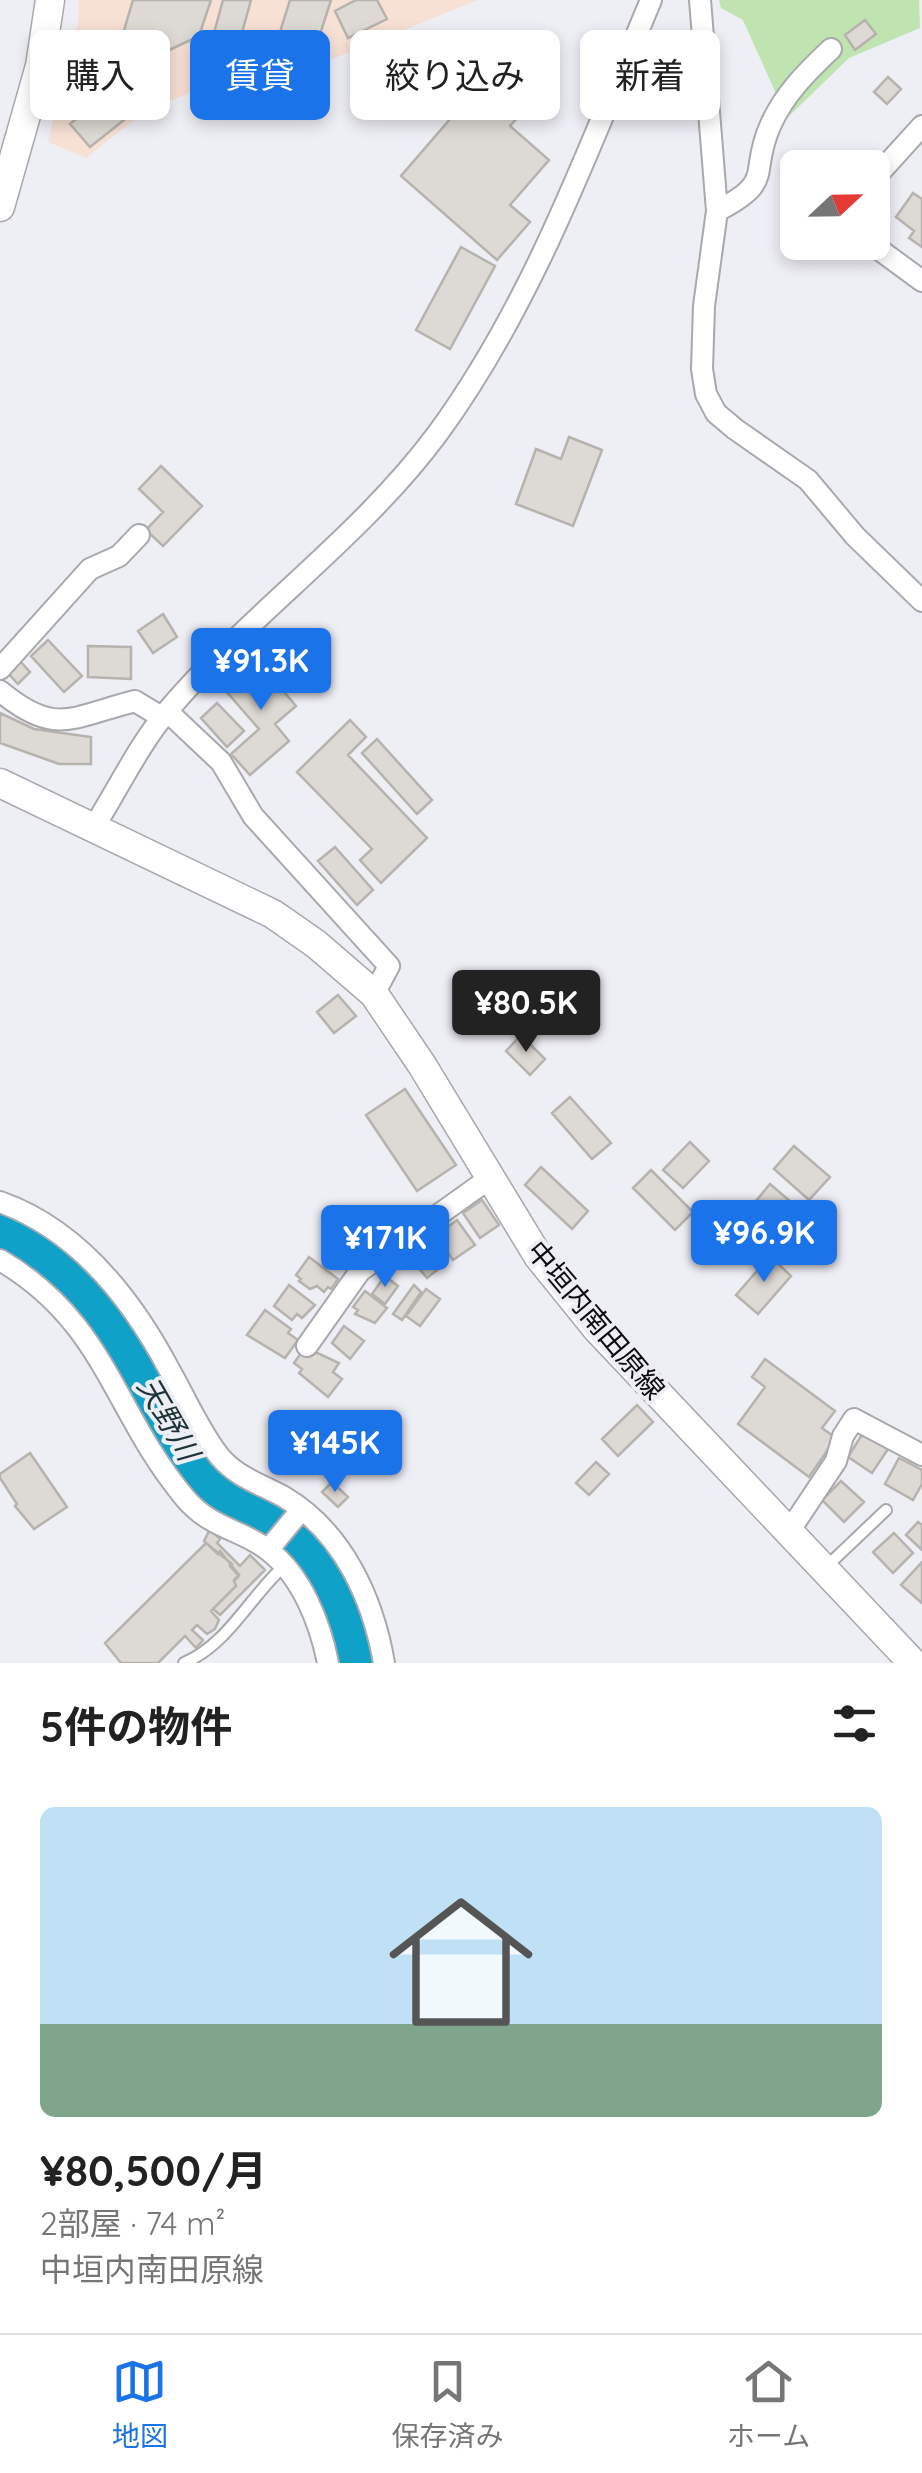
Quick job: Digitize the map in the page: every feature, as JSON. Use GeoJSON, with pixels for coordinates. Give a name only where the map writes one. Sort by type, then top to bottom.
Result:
{"type":"FeatureCollection","features":[{"type":"Feature","properties":{"kind":"main road"},"geometry":{"type":"LineString","coordinates":[[0,207],[8,156],[40,66],[50,0]]}},
{"type":"Feature","properties":{"kind":"main road","name":"中垣内南田原線"},"geometry":{"type":"LineString","coordinates":[[0,783],[273,914],[316,944],[374,994],[422,1065],[538,1256],[597,1329],[913,1663]]}},
{"type":"Feature","properties":{"kind":"street"},"geometry":{"type":"LineString","coordinates":[[92,830],[165,714],[383,501],[438,432],[500,338],[566,201],[651,0]]}},
{"type":"Feature","properties":{"kind":"street"},"geometry":{"type":"LineString","coordinates":[[700,0],[716,211],[704,306],[702,369],[711,404],[735,429],[808,480],[868,550],[922,600]]}},
{"type":"Feature","properties":{"kind":"street"},"geometry":{"type":"LineString","coordinates":[[716,211],[747,196],[759,182],[769,128],[785,97],[831,49]]}},
{"type":"Feature","properties":{"kind":"street"},"geometry":{"type":"LineString","coordinates":[[890,161],[922,126]]}},
{"type":"Feature","properties":{"kind":"street"},"geometry":{"type":"LineString","coordinates":[[890,257],[922,281]]}},
{"type":"Feature","properties":{"kind":"street"},"geometry":{"type":"LineString","coordinates":[[0,669],[90,568],[119,556],[140,535]]}},
{"type":"Feature","properties":{"kind":"street"},"geometry":{"type":"LineString","coordinates":[[0,691],[28,714],[46,721],[135,701],[165,714],[221,762],[253,816],[389,966],[374,994]]}},
{"type":"Feature","properties":{"kind":"street"},"geometry":{"type":"LineString","coordinates":[[307,1346],[360,1271],[490,1178]]}},
{"type":"Feature","properties":{"kind":"street"},"geometry":{"type":"LineString","coordinates":[[0,1202],[58,1232],[96,1264],[139,1317],[220,1457],[245,1480],[302,1510],[332,1539],[368,1602],[384,1663]]}},
{"type":"Feature","properties":{"kind":"street"},"geometry":{"type":"LineString","coordinates":[[0,1260],[57,1301],[83,1330],[164,1469],[188,1501],[221,1529],[268,1550],[284,1567],[313,1610],[328,1663]]}},
{"type":"Feature","properties":{"kind":"street"},"geometry":{"type":"LineString","coordinates":[[788,1534],[836,1461],[843,1436],[854,1419],[922,1455]]}},
{"type":"Feature","properties":{"kind":"street"},"geometry":{"type":"LineString","coordinates":[[268,1550],[302,1510]]}},
{"type":"Feature","properties":{"kind":"lane"},"geometry":{"type":"LineString","coordinates":[[823,1570],[886,1510]]}},
{"type":"Feature","properties":{"kind":"lane"},"geometry":{"type":"LineString","coordinates":[[184,1663],[199,1656],[234,1626],[256,1592],[284,1567]]}},
{"type":"Feature","properties":{"kind":"shaded area"},"geometry":{"type":"Polygon","coordinates":[[[79,0],[478,0],[404,30],[350,30],[350,52],[330,60],[330,30],[190,30],[190,93],[170,101],[170,30],[76,30],[79,0]]]}},
{"type":"Feature","properties":{"kind":"shaded area"},"geometry":{"type":"Polygon","coordinates":[[[54,120],[134,120],[86,158],[48,142],[54,120]]]}},
{"type":"Feature","properties":{"kind":"green space"},"geometry":{"type":"Polygon","coordinates":[[[719,0],[919,0],[920,28],[849,58],[787,118],[743,20],[721,8],[719,0]]]}},
{"type":"Feature","properties":{"kind":"building"},"geometry":{"type":"Polygon","coordinates":[[[133,0],[211,0],[201,30],[190,30],[190,40],[170,50],[170,30],[124,30],[133,0]]]}},
{"type":"Feature","properties":{"kind":"building"},"geometry":{"type":"Polygon","coordinates":[[[223,0],[251,0],[243,30],[215,30],[223,0]]]}},
{"type":"Feature","properties":{"kind":"building"},"geometry":{"type":"Polygon","coordinates":[[[290,0],[331,0],[321,30],[281,30],[290,0]]]}},
{"type":"Feature","properties":{"kind":"building"},"geometry":{"type":"Polygon","coordinates":[[[356,0],[377,0],[387,19],[364,30],[350,30],[348,38],[335,11],[356,0]]]}},
{"type":"Feature","properties":{"kind":"building"},"geometry":{"type":"Polygon","coordinates":[[[865,20],[876,34],[855,50],[845,35],[865,20]]]}},
{"type":"Feature","properties":{"kind":"building"},"geometry":{"type":"Polygon","coordinates":[[[888,77],[901,89],[887,104],[874,92],[888,77]]]}},
{"type":"Feature","properties":{"kind":"building"},"geometry":{"type":"Polygon","coordinates":[[[75,120],[124,120],[90,147],[70,124],[75,120]]]}},
{"type":"Feature","properties":{"kind":"building"},"geometry":{"type":"Polygon","coordinates":[[[449,120],[515,120],[510,126],[549,160],[510,205],[530,222],[497,260],[401,176],[449,120]]]}},
{"type":"Feature","properties":{"kind":"building"},"geometry":{"type":"Polygon","coordinates":[[[913,193],[922,199],[922,247],[909,238],[914,231],[896,217],[913,193]]]}},
{"type":"Feature","properties":{"kind":"building"},"geometry":{"type":"Polygon","coordinates":[[[461,247],[495,266],[450,349],[416,330],[461,247]]]}},
{"type":"Feature","properties":{"kind":"building"},"geometry":{"type":"Polygon","coordinates":[[[569,437],[602,450],[573,526],[516,504],[536,449],[561,459],[569,437]]]}},
{"type":"Feature","properties":{"kind":"building"},"geometry":{"type":"Polygon","coordinates":[[[161,466],[202,506],[163,546],[146,530],[163,512],[139,489],[161,466]]]}},
{"type":"Feature","properties":{"kind":"building"},"geometry":{"type":"Polygon","coordinates":[[[163,614],[177,637],[153,653],[138,631],[163,614]]]}},
{"type":"Feature","properties":{"kind":"building"},"geometry":{"type":"Polygon","coordinates":[[[48,640],[82,676],[64,692],[31,656],[48,640]]]}},
{"type":"Feature","properties":{"kind":"building"},"geometry":{"type":"Polygon","coordinates":[[[88,646],[131,647],[131,679],[88,677],[88,646]]]}},
{"type":"Feature","properties":{"kind":"building"},"geometry":{"type":"Polygon","coordinates":[[[266,656],[287,680],[280,687],[296,706],[275,724],[289,741],[250,775],[231,754],[259,729],[226,691],[266,656]]]}},
{"type":"Feature","properties":{"kind":"building"},"geometry":{"type":"Polygon","coordinates":[[[18,659],[30,672],[18,684],[6,671],[18,659]]]}},
{"type":"Feature","properties":{"kind":"building"},"geometry":{"type":"Polygon","coordinates":[[[217,703],[244,731],[227,747],[201,718],[217,703]]]}},
{"type":"Feature","properties":{"kind":"building"},"geometry":{"type":"Polygon","coordinates":[[[0,713],[34,729],[91,737],[91,764],[59,764],[0,743],[0,713]]]}},
{"type":"Feature","properties":{"kind":"building"},"geometry":{"type":"Polygon","coordinates":[[[350,720],[366,737],[348,755],[427,838],[381,883],[360,860],[372,849],[297,772],[350,720]]]}},
{"type":"Feature","properties":{"kind":"building"},"geometry":{"type":"Polygon","coordinates":[[[377,739],[432,800],[417,814],[362,753],[377,739]]]}},
{"type":"Feature","properties":{"kind":"building"},"geometry":{"type":"Polygon","coordinates":[[[335,847],[373,890],[357,905],[318,861],[335,847]]]}},
{"type":"Feature","properties":{"kind":"building"},"geometry":{"type":"Polygon","coordinates":[[[338,995],[356,1016],[334,1033],[317,1012],[338,995]]]}},
{"type":"Feature","properties":{"kind":"building"},"geometry":{"type":"Polygon","coordinates":[[[521,1035],[545,1059],[530,1075],[506,1051],[521,1035]]]}},
{"type":"Feature","properties":{"kind":"building"},"geometry":{"type":"Polygon","coordinates":[[[405,1089],[456,1165],[417,1191],[366,1115],[405,1089]]]}},
{"type":"Feature","properties":{"kind":"building"},"geometry":{"type":"Polygon","coordinates":[[[570,1097],[611,1143],[592,1159],[552,1113],[570,1097]]]}},
{"type":"Feature","properties":{"kind":"building"},"geometry":{"type":"Polygon","coordinates":[[[690,1142],[709,1161],[683,1188],[663,1170],[690,1142]]]}},
{"type":"Feature","properties":{"kind":"building"},"geometry":{"type":"Polygon","coordinates":[[[794,1146],[830,1177],[809,1200],[774,1169],[794,1146]]]}},
{"type":"Feature","properties":{"kind":"building"},"geometry":{"type":"Polygon","coordinates":[[[541,1167],[588,1211],[572,1229],[525,1185],[541,1167]]]}},
{"type":"Feature","properties":{"kind":"building"},"geometry":{"type":"Polygon","coordinates":[[[651,1170],[693,1212],[675,1230],[633,1188],[651,1170]]]}},
{"type":"Feature","properties":{"kind":"building"},"geometry":{"type":"Polygon","coordinates":[[[770,1184],[805,1214],[790,1232],[755,1202],[770,1184]]]}},
{"type":"Feature","properties":{"kind":"building"},"geometry":{"type":"Polygon","coordinates":[[[482,1200],[499,1225],[480,1238],[463,1213],[482,1200]]]}},
{"type":"Feature","properties":{"kind":"building"},"geometry":{"type":"Polygon","coordinates":[[[457,1220],[475,1245],[453,1260],[440,1233],[457,1220]]]}},
{"type":"Feature","properties":{"kind":"building"},"geometry":{"type":"Polygon","coordinates":[[[748,1227],[765,1242],[750,1258],[733,1244],[748,1227]]]}},
{"type":"Feature","properties":{"kind":"building"},"geometry":{"type":"Polygon","coordinates":[[[427,1240],[446,1263],[427,1278],[408,1255],[427,1240]]]}},
{"type":"Feature","properties":{"kind":"building"},"geometry":{"type":"Polygon","coordinates":[[[770,1256],[791,1276],[758,1314],[736,1295],[770,1256]]]}},
{"type":"Feature","properties":{"kind":"building"},"geometry":{"type":"Polygon","coordinates":[[[309,1257],[338,1279],[331,1289],[310,1289],[299,1281],[296,1275],[309,1257]]]}},
{"type":"Feature","properties":{"kind":"building"},"geometry":{"type":"Polygon","coordinates":[[[385,1276],[398,1286],[385,1304],[372,1294],[385,1276]]]}},
{"type":"Feature","properties":{"kind":"building"},"geometry":{"type":"Polygon","coordinates":[[[289,1285],[315,1305],[302,1318],[297,1314],[292,1320],[274,1306],[289,1285]]]}},
{"type":"Feature","properties":{"kind":"building"},"geometry":{"type":"Polygon","coordinates":[[[414,1285],[421,1292],[402,1320],[393,1314],[414,1285]]]}},
{"type":"Feature","properties":{"kind":"building"},"geometry":{"type":"Polygon","coordinates":[[[426,1289],[440,1299],[420,1326],[406,1316],[426,1289]]]}},
{"type":"Feature","properties":{"kind":"building"},"geometry":{"type":"Polygon","coordinates":[[[365,1291],[387,1308],[375,1323],[355,1314],[358,1310],[353,1307],[365,1291]]]}},
{"type":"Feature","properties":{"kind":"building"},"geometry":{"type":"Polygon","coordinates":[[[265,1310],[291,1329],[288,1333],[298,1340],[285,1358],[247,1335],[265,1310]]]}},
{"type":"Feature","properties":{"kind":"building"},"geometry":{"type":"Polygon","coordinates":[[[344,1326],[364,1341],[350,1359],[332,1343],[344,1326]]]}},
{"type":"Feature","properties":{"kind":"building"},"geometry":{"type":"Polygon","coordinates":[[[313,1351],[339,1363],[333,1372],[342,1379],[328,1397],[299,1373],[302,1369],[294,1363],[302,1352],[309,1356],[313,1351]]]}},
{"type":"Feature","properties":{"kind":"building"},"geometry":{"type":"Polygon","coordinates":[[[765,1359],[835,1411],[822,1428],[836,1438],[809,1477],[738,1424],[765,1387],[752,1377],[765,1359]]]}},
{"type":"Feature","properties":{"kind":"building"},"geometry":{"type":"Polygon","coordinates":[[[637,1405],[653,1422],[618,1456],[602,1439],[637,1405]]]}},
{"type":"Feature","properties":{"kind":"building"},"geometry":{"type":"Polygon","coordinates":[[[352,1424],[365,1435],[354,1449],[340,1439],[352,1424]]]}},
{"type":"Feature","properties":{"kind":"building"},"geometry":{"type":"Polygon","coordinates":[[[863,1433],[888,1449],[872,1473],[848,1457],[863,1433]]]}},
{"type":"Feature","properties":{"kind":"building"},"geometry":{"type":"Polygon","coordinates":[[[30,1453],[67,1507],[34,1529],[15,1506],[0,1478],[0,1474],[30,1453]]]}},
{"type":"Feature","properties":{"kind":"building"},"geometry":{"type":"Polygon","coordinates":[[[899,1458],[922,1470],[922,1484],[913,1500],[885,1484],[899,1458]]]}},
{"type":"Feature","properties":{"kind":"building"},"geometry":{"type":"Polygon","coordinates":[[[596,1462],[609,1474],[589,1495],[576,1483],[596,1462]]]}},
{"type":"Feature","properties":{"kind":"building"},"geometry":{"type":"Polygon","coordinates":[[[841,1481],[864,1502],[844,1522],[822,1500],[841,1481]]]}},
{"type":"Feature","properties":{"kind":"building"},"geometry":{"type":"Polygon","coordinates":[[[332,1482],[348,1497],[338,1507],[322,1492],[332,1482]]]}},
{"type":"Feature","properties":{"kind":"building"},"geometry":{"type":"Polygon","coordinates":[[[918,1522],[922,1525],[922,1550],[906,1535],[918,1522]]]}},
{"type":"Feature","properties":{"kind":"building"},"geometry":{"type":"Polygon","coordinates":[[[210,1529],[220,1539],[217,1543],[240,1566],[250,1555],[265,1570],[220,1615],[213,1609],[236,1586],[234,1580],[239,1575],[220,1551],[218,1554],[204,1541],[210,1529]]]}},
{"type":"Feature","properties":{"kind":"building"},"geometry":{"type":"Polygon","coordinates":[[[894,1533],[913,1553],[893,1573],[873,1552],[894,1533]]]}},
{"type":"Feature","properties":{"kind":"building"},"geometry":{"type":"Polygon","coordinates":[[[206,1543],[232,1564],[239,1576],[234,1581],[236,1586],[211,1611],[219,1620],[215,1629],[207,1634],[197,1625],[192,1630],[203,1640],[196,1648],[185,1636],[158,1663],[121,1663],[105,1643],[206,1543]]]}},
{"type":"Feature","properties":{"kind":"building"},"geometry":{"type":"Polygon","coordinates":[[[922,1562],[922,1603],[901,1585],[922,1562]]]}},
{"type":"Feature","properties":{"kind":"waterway","name":"天野川"},"geometry":{"type":"LineString","coordinates":[[0,1229],[38,1250],[85,1288],[123,1339],[169,1431],[196,1470],[224,1494],[286,1534],[317,1563],[343,1617],[353,1663]]}}]}
